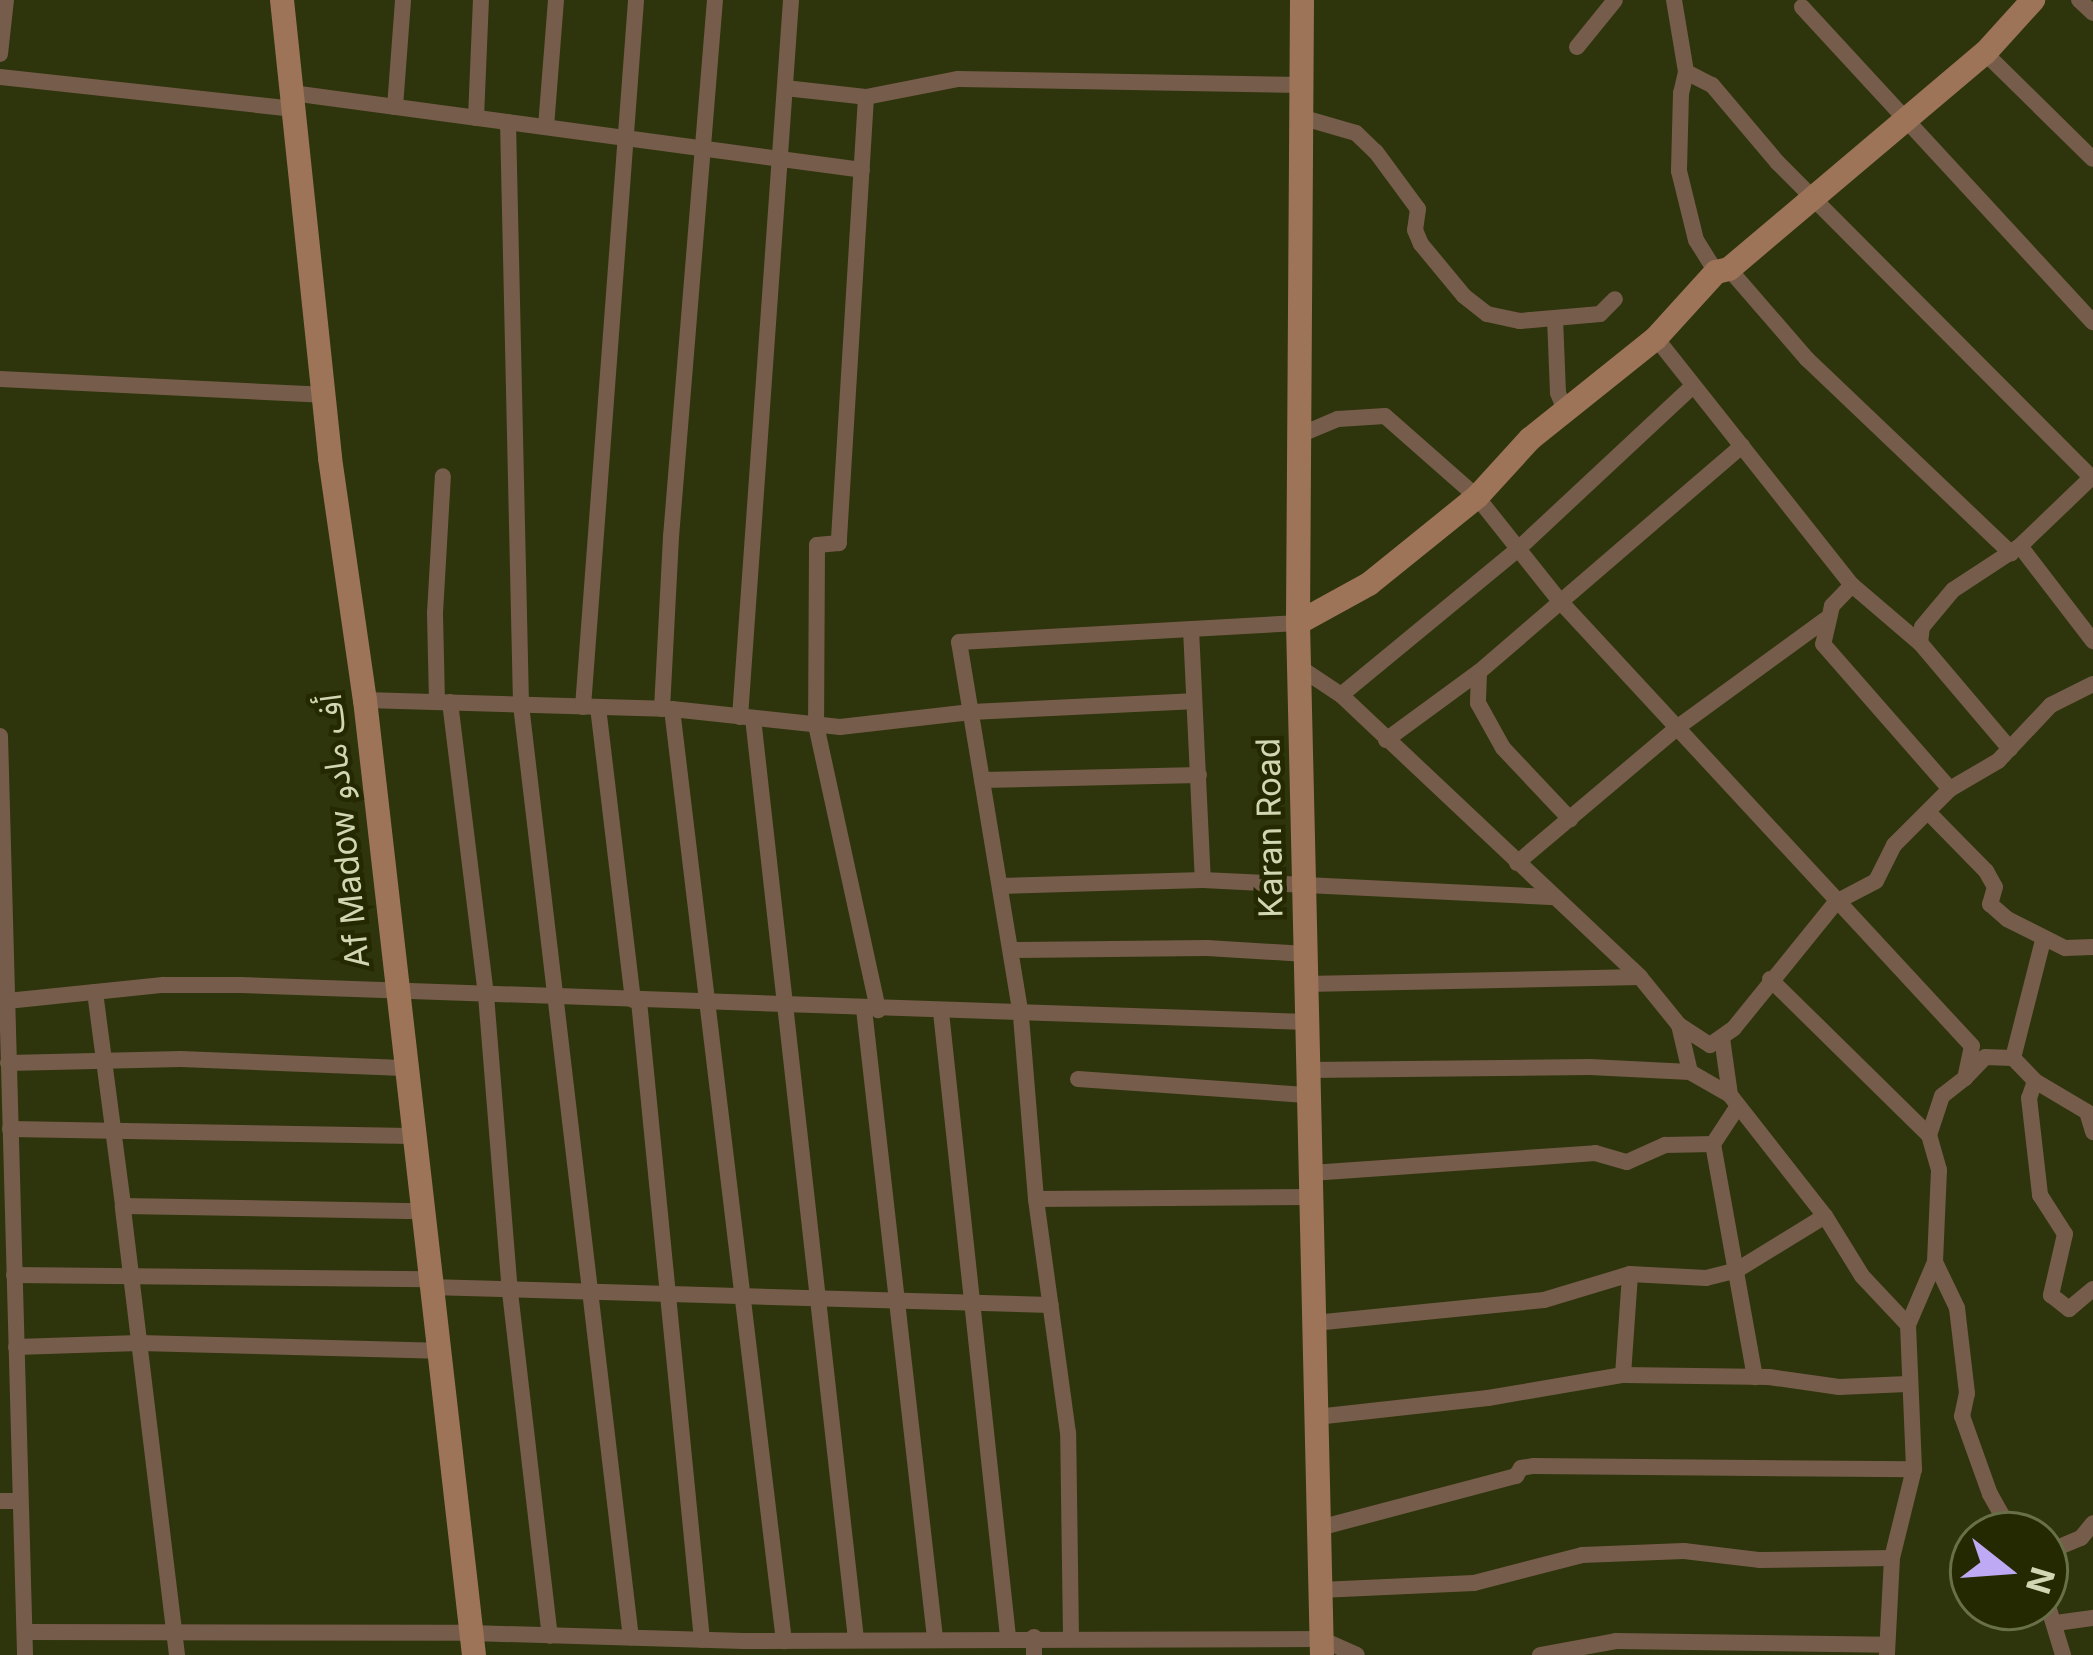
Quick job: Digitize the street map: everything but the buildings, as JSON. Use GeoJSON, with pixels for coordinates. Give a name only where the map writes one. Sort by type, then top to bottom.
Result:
{"type":"FeatureCollection","features":[{"type":"Feature","properties":{"kind":"street"},"geometry":{"type":"LineString","coordinates":[[0,54],[6,0]]}},
{"type":"Feature","properties":{"kind":"street","name":"Af Madow أف مادو"},"geometry":{"type":"LineString","coordinates":[[282,0],[323,395],[365,700],[394,991],[472,1644]]}},
{"type":"Feature","properties":{"kind":"street"},"geometry":{"type":"LineString","coordinates":[[395,107],[403,0]]}},
{"type":"Feature","properties":{"kind":"street"},"geometry":{"type":"LineString","coordinates":[[476,118],[481,0]]}},
{"type":"Feature","properties":{"kind":"street"},"geometry":{"type":"LineString","coordinates":[[546,127],[556,0]]}},
{"type":"Feature","properties":{"kind":"street"},"geometry":{"type":"LineString","coordinates":[[636,0],[591,707],[636,1000],[703,1640]]}},
{"type":"Feature","properties":{"kind":"street"},"geometry":{"type":"LineString","coordinates":[[715,0],[671,537],[667,709],[712,1004],[784,1641]]}},
{"type":"Feature","properties":{"kind":"street"},"geometry":{"type":"LineString","coordinates":[[791,0],[747,717],[789,1006],[856,1640]]}},
{"type":"Feature","properties":{"kind":"street","name":"Karan Road"},"geometry":{"type":"LineString","coordinates":[[1302,0],[1298,622],[1322,1647]]}},
{"type":"Feature","properties":{"kind":"street"},"geometry":{"type":"LineString","coordinates":[[1577,47],[1616,0]]}},
{"type":"Feature","properties":{"kind":"street"},"geometry":{"type":"LineString","coordinates":[[1674,0],[1686,72],[1679,171],[1696,240],[1807,359],[2015,549],[2093,641]]}},
{"type":"Feature","properties":{"kind":"street"},"geometry":{"type":"LineString","coordinates":[[1071,1637],[1068,1433],[1036,1199],[1021,1016],[959,642],[1298,622],[1369,584],[1477,497],[1564,410],[1657,338],[1722,270],[1985,53],[2032,0]]}},
{"type":"Feature","properties":{"kind":"street"},"geometry":{"type":"LineString","coordinates":[[2079,0],[2093,13]]}},
{"type":"Feature","properties":{"kind":"street"},"geometry":{"type":"LineString","coordinates":[[1802,7],[2093,322]]}},
{"type":"Feature","properties":{"kind":"street"},"geometry":{"type":"LineString","coordinates":[[1985,53],[2093,159]]}},
{"type":"Feature","properties":{"kind":"street"},"geometry":{"type":"LineString","coordinates":[[1686,72],[1712,85],[1777,162],[2093,478],[2015,549],[1953,590],[1922,627],[1920,643]]}},
{"type":"Feature","properties":{"kind":"street"},"geometry":{"type":"LineString","coordinates":[[0,77],[395,107],[862,170]]}},
{"type":"Feature","properties":{"kind":"street"},"geometry":{"type":"LineString","coordinates":[[785,88],[866,97],[958,79],[1302,86]]}},
{"type":"Feature","properties":{"kind":"street"},"geometry":{"type":"LineString","coordinates":[[866,97],[839,544],[817,545],[816,725],[872,1010],[897,1300],[935,1638]]}},
{"type":"Feature","properties":{"kind":"street"},"geometry":{"type":"LineString","coordinates":[[1304,118],[1356,134],[1376,152],[1418,209],[1415,230],[1421,244],[1464,296],[1487,314],[1520,321],[1600,314],[1615,298]]}},
{"type":"Feature","properties":{"kind":"street"},"geometry":{"type":"LineString","coordinates":[[508,122],[521,705],[631,1638]]}},
{"type":"Feature","properties":{"kind":"street"},"geometry":{"type":"LineString","coordinates":[[1555,318],[1558,393],[1564,410]]}},
{"type":"Feature","properties":{"kind":"street"},"geometry":{"type":"LineString","coordinates":[[1657,338],[1852,585],[1920,643],[2010,749]]}},
{"type":"Feature","properties":{"kind":"street"},"geometry":{"type":"LineString","coordinates":[[0,379],[323,395]]}},
{"type":"Feature","properties":{"kind":"street"},"geometry":{"type":"LineString","coordinates":[[1341,694],[1517,550],[1694,386]]}},
{"type":"Feature","properties":{"kind":"street"},"geometry":{"type":"LineString","coordinates":[[1302,434],[1338,419],[1385,416],[1477,497],[1558,599],[1972,1046],[1965,1078]]}},
{"type":"Feature","properties":{"kind":"street"},"geometry":{"type":"LineString","coordinates":[[1385,740],[1478,672],[1742,446]]}},
{"type":"Feature","properties":{"kind":"street"},"geometry":{"type":"LineString","coordinates":[[443,476],[435,613],[487,995],[510,1289],[550,1636]]}},
{"type":"Feature","properties":{"kind":"street"},"geometry":{"type":"LineString","coordinates":[[1517,862],[1678,728],[1826,619],[1852,585]]}},
{"type":"Feature","properties":{"kind":"street"},"geometry":{"type":"LineString","coordinates":[[1826,619],[1823,644],[1950,789]]}},
{"type":"Feature","properties":{"kind":"street"},"geometry":{"type":"LineString","coordinates":[[1191,628],[1203,880]]}},
{"type":"Feature","properties":{"kind":"street"},"geometry":{"type":"LineString","coordinates":[[1299,668],[1341,694],[1640,977],[1679,1024],[1710,1045],[1722,1038],[1836,902],[1876,880],[1894,845],[1950,789],[2010,749],[2051,705],[2093,684]]}},
{"type":"Feature","properties":{"kind":"street"},"geometry":{"type":"LineString","coordinates":[[1478,672],[1478,703],[1503,748],[1570,819]]}},
{"type":"Feature","properties":{"kind":"street"},"geometry":{"type":"LineString","coordinates":[[365,700],[667,709],[840,728],[971,712],[1192,701]]}},
{"type":"Feature","properties":{"kind":"street"},"geometry":{"type":"LineString","coordinates":[[0,736],[25,1655]]}},
{"type":"Feature","properties":{"kind":"street"},"geometry":{"type":"LineString","coordinates":[[982,779],[1198,775]]}},
{"type":"Feature","properties":{"kind":"street"},"geometry":{"type":"LineString","coordinates":[[1930,814],[1986,871],[1995,887],[1990,904],[2043,940],[2066,948],[2093,947]]}},
{"type":"Feature","properties":{"kind":"street"},"geometry":{"type":"LineString","coordinates":[[1000,886],[1203,880],[1557,897]]}},
{"type":"Feature","properties":{"kind":"street"},"geometry":{"type":"LineString","coordinates":[[2013,1058],[2043,940]]}},
{"type":"Feature","properties":{"kind":"street"},"geometry":{"type":"LineString","coordinates":[[1011,950],[1207,948],[1306,954]]}},
{"type":"Feature","properties":{"kind":"street"},"geometry":{"type":"LineString","coordinates":[[1306,984],[1640,977]]}},
{"type":"Feature","properties":{"kind":"street"},"geometry":{"type":"LineString","coordinates":[[1540,1655],[1616,1641],[1887,1650],[1892,1558],[1914,1469],[1908,1325],[1935,1262],[1940,1170],[1929,1135],[1770,979]]}},
{"type":"Feature","properties":{"kind":"street"},"geometry":{"type":"LineString","coordinates":[[7,1001],[240,985],[1021,1016],[1307,1022]]}},
{"type":"Feature","properties":{"kind":"street"},"geometry":{"type":"LineString","coordinates":[[94,992],[177,1655]]}},
{"type":"Feature","properties":{"kind":"street"},"geometry":{"type":"LineString","coordinates":[[941,1012],[1008,1637]]}},
{"type":"Feature","properties":{"kind":"street"},"geometry":{"type":"LineString","coordinates":[[1679,1024],[1690,1072]]}},
{"type":"Feature","properties":{"kind":"street"},"geometry":{"type":"LineString","coordinates":[[1722,1038],[1734,1101],[1713,1144],[1755,1376]]}},
{"type":"Feature","properties":{"kind":"street"},"geometry":{"type":"LineString","coordinates":[[1929,1135],[1942,1096],[1985,1057],[2013,1058],[2035,1081],[2087,1112],[2093,1132]]}},
{"type":"Feature","properties":{"kind":"street"},"geometry":{"type":"LineString","coordinates":[[8,1063],[181,1058],[403,1067]]}},
{"type":"Feature","properties":{"kind":"street"},"geometry":{"type":"LineString","coordinates":[[1078,1079],[1309,1082],[1590,1067],[1690,1072],[1734,1101],[1826,1216],[1862,1276],[1908,1325]]}},
{"type":"Feature","properties":{"kind":"street"},"geometry":{"type":"LineString","coordinates":[[2035,1081],[2029,1098],[2040,1196],[2065,1234],[2051,1295],[2069,1309],[2093,1289]]}},
{"type":"Feature","properties":{"kind":"street"},"geometry":{"type":"LineString","coordinates":[[10,1130],[411,1136]]}},
{"type":"Feature","properties":{"kind":"street"},"geometry":{"type":"LineString","coordinates":[[1036,1199],[1311,1185],[1595,1153],[1627,1162],[1665,1145],[1713,1144]]}},
{"type":"Feature","properties":{"kind":"street"},"geometry":{"type":"LineString","coordinates":[[122,1206],[420,1211]]}},
{"type":"Feature","properties":{"kind":"street"},"geometry":{"type":"LineString","coordinates":[[1314,1323],[1544,1300],[1630,1274],[1706,1278],[1737,1270],[1826,1216]]}},
{"type":"Feature","properties":{"kind":"street"},"geometry":{"type":"LineString","coordinates":[[1935,1262],[1957,1308],[1967,1393],[1962,1416],[2000,1511]]}},
{"type":"Feature","properties":{"kind":"street"},"geometry":{"type":"LineString","coordinates":[[14,1275],[131,1273],[1051,1305]]}},
{"type":"Feature","properties":{"kind":"street"},"geometry":{"type":"LineString","coordinates":[[1623,1375],[1630,1274]]}},
{"type":"Feature","properties":{"kind":"street"},"geometry":{"type":"LineString","coordinates":[[16,1347],[139,1343],[437,1351]]}},
{"type":"Feature","properties":{"kind":"street"},"geometry":{"type":"LineString","coordinates":[[1316,1417],[1489,1398],[1623,1375],[1755,1376],[1839,1387],[1907,1384]]}},
{"type":"Feature","properties":{"kind":"street"},"geometry":{"type":"LineString","coordinates":[[1318,1528],[1516,1476],[1521,1468],[1534,1466],[1914,1469]]}},
{"type":"Feature","properties":{"kind":"street"},"geometry":{"type":"LineString","coordinates":[[0,1502],[20,1501]]}},
{"type":"Feature","properties":{"kind":"street"},"geometry":{"type":"LineString","coordinates":[[2069,1543],[2081,1538],[2093,1523]]}},
{"type":"Feature","properties":{"kind":"street"},"geometry":{"type":"LineString","coordinates":[[1320,1590],[1474,1583],[1582,1555],[1664,1551],[1760,1560],[1892,1558]]}},
{"type":"Feature","properties":{"kind":"street"},"geometry":{"type":"LineString","coordinates":[[25,1632],[472,1644],[550,1636],[703,1640],[744,1648],[784,1641],[1008,1637],[1034,1646],[1071,1637],[1322,1647],[1357,1655]]}}]}
